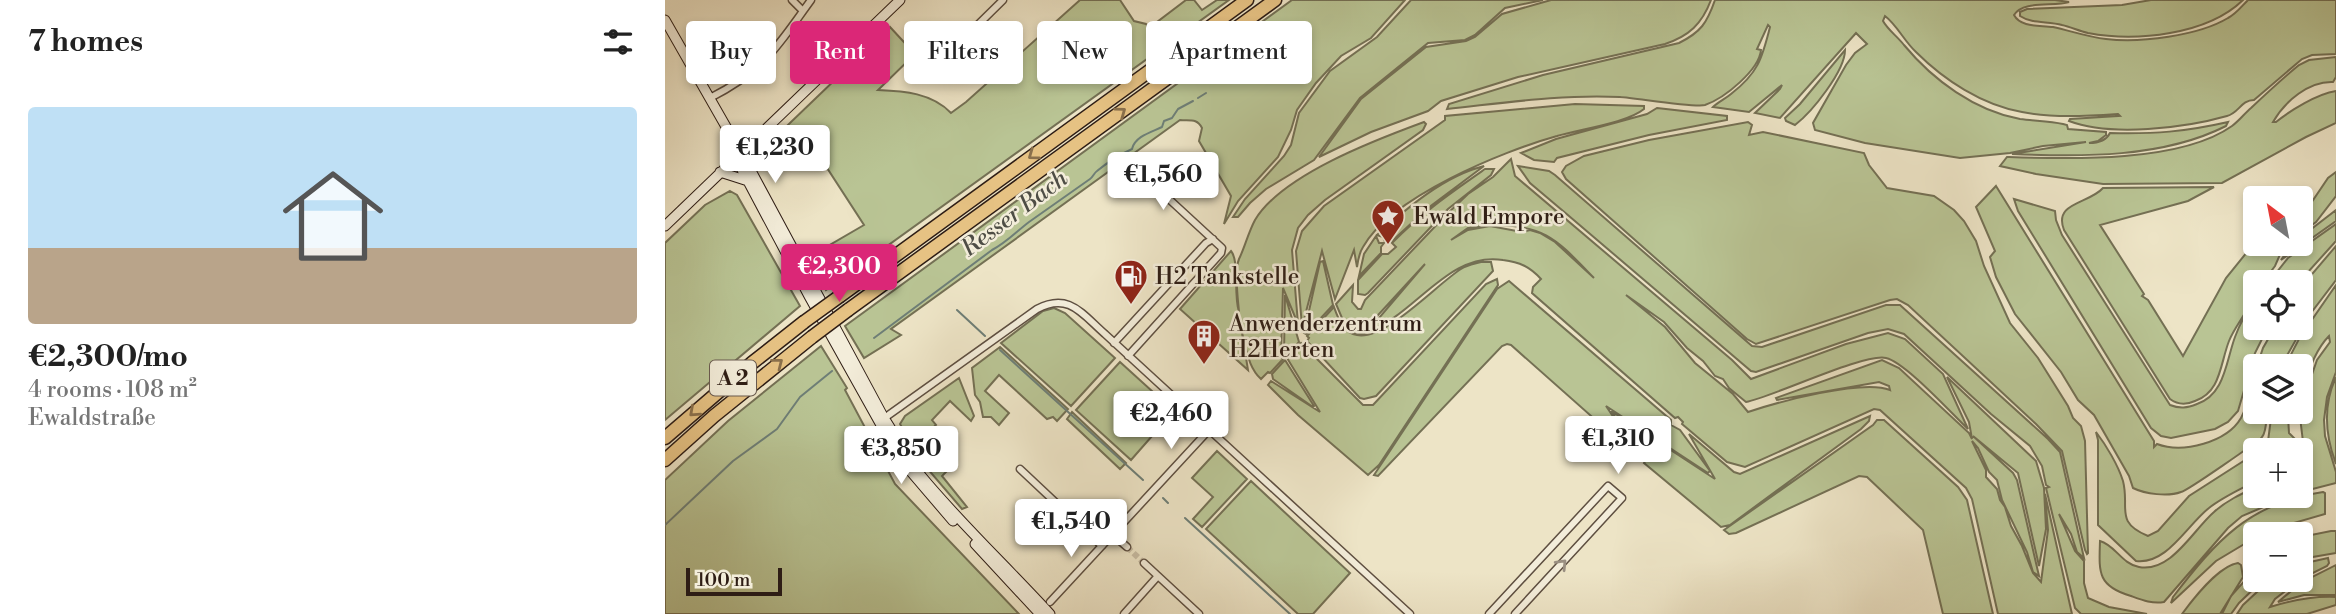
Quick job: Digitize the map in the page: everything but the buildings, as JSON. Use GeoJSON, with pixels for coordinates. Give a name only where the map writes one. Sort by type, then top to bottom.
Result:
{"type":"FeatureCollection","features":[{"type":"Feature","properties":{"kind":"highway","name":"A 2"},"geometry":{"type":"LineString","coordinates":[[665,438],[742,371],[804,323],[1247,0]]}},
{"type":"Feature","properties":{"kind":"highway","name":"A 2"},"geometry":{"type":"LineString","coordinates":[[665,460],[753,383],[812,337],[1275,0]]}},
{"type":"Feature","properties":{"kind":"main road"},"geometry":{"type":"LineString","coordinates":[[665,226],[900,0]]}},
{"type":"Feature","properties":{"kind":"main road"},"geometry":{"type":"LineString","coordinates":[[665,20],[740,153],[882,420],[899,459],[1040,614]]}},
{"type":"Feature","properties":{"kind":"main road"},"geometry":{"type":"LineString","coordinates":[[740,153],[742,170],[882,420],[921,475],[1050,614]]}},
{"type":"Feature","properties":{"kind":"main road"},"geometry":{"type":"LineString","coordinates":[[720,172],[748,181]]}},
{"type":"Feature","properties":{"kind":"street"},"geometry":{"type":"LineString","coordinates":[[792,0],[803,11]]}},
{"type":"Feature","properties":{"kind":"street"},"geometry":{"type":"LineString","coordinates":[[710,98],[756,70],[786,37],[811,0]]}},
{"type":"Feature","properties":{"kind":"street"},"geometry":{"type":"LineString","coordinates":[[982,21],[1003,0]]}},
{"type":"Feature","properties":{"kind":"street"},"geometry":{"type":"LineString","coordinates":[[1128,356],[1221,253],[1222,248],[1132,165]]}},
{"type":"Feature","properties":{"kind":"street"},"geometry":{"type":"LineString","coordinates":[[1114,343],[1206,243],[1213,239]]}},
{"type":"Feature","properties":{"kind":"street"},"geometry":{"type":"LineString","coordinates":[[882,420],[1049,303],[1062,301],[1073,306],[1410,614]]}},
{"type":"Feature","properties":{"kind":"street"},"geometry":{"type":"LineString","coordinates":[[1050,602],[1209,430]]}},
{"type":"Feature","properties":{"kind":"street"},"geometry":{"type":"LineString","coordinates":[[1020,469],[1102,546]]}},
{"type":"Feature","properties":{"kind":"street"},"geometry":{"type":"LineString","coordinates":[[1489,614],[1608,486],[1615,491],[1622,498],[1515,614]]}},
{"type":"Feature","properties":{"kind":"street"},"geometry":{"type":"LineString","coordinates":[[1112,534],[1127,547]]}},
{"type":"Feature","properties":{"kind":"street"},"geometry":{"type":"LineString","coordinates":[[1144,563],[1199,614]]}},
{"type":"Feature","properties":{"kind":"street"},"geometry":{"type":"LineString","coordinates":[[1124,614],[1158,576]]}},
{"type":"Feature","properties":{"kind":"green space"},"geometry":{"type":"Polygon","coordinates":[[[1080,0],[1120,0],[1134,21],[1146,24],[1146,60],[1132,70],[1132,21],[1057,21],[1080,0]]]}},
{"type":"Feature","properties":{"kind":"green space"},"geometry":{"type":"Polygon","coordinates":[[[1186,0],[1194,0],[1202,10],[1217,0],[1229,0],[1200,21],[1158,21],[1186,0]]]}},
{"type":"Feature","properties":{"kind":"green space"},"geometry":{"type":"Polygon","coordinates":[[[1292,0],[1405,0],[1371,38],[1341,56],[1316,83],[1297,110],[1278,157],[1238,201],[1224,224],[1231,196],[1199,141],[1202,128],[1200,125],[1193,121],[1180,120],[891,329],[901,335],[864,358],[845,326],[1177,84],[1312,84],[1312,21],[1263,21],[1292,0]]]}},
{"type":"Feature","properties":{"kind":"green space"},"geometry":{"type":"Polygon","coordinates":[[[1411,0],[1543,0],[1505,8],[1475,35],[1465,40],[1428,43],[1360,98],[1314,160],[1266,189],[1238,217],[1233,217],[1245,199],[1284,156],[1291,145],[1299,113],[1330,71],[1377,37],[1411,0]]]}},
{"type":"Feature","properties":{"kind":"green space"},"geometry":{"type":"Polygon","coordinates":[[[1551,0],[1711,0],[1699,22],[1688,33],[1673,41],[1518,77],[1441,101],[1428,111],[1371,132],[1319,157],[1361,99],[1426,47],[1466,41],[1475,37],[1502,14],[1551,0]]]}},
{"type":"Feature","properties":{"kind":"green space"},"geometry":{"type":"Polygon","coordinates":[[[1715,0],[2055,0],[2069,2],[2024,7],[2014,15],[2026,24],[2120,40],[2169,37],[2201,29],[2231,16],[2248,0],[2336,0],[2336,54],[2312,55],[2302,59],[2254,100],[2246,102],[2227,116],[2170,127],[2105,129],[2069,121],[2120,116],[2118,114],[2033,114],[2007,109],[1978,97],[1927,62],[1885,16],[1885,24],[1915,58],[1956,92],[2003,115],[2063,124],[2067,125],[2068,129],[2106,132],[2098,141],[2089,143],[2101,141],[2110,133],[2169,132],[2228,122],[2226,126],[2202,137],[2176,144],[2149,150],[2094,155],[2012,154],[2086,142],[1960,158],[1865,143],[1815,130],[1813,123],[1846,65],[1855,53],[1867,44],[1856,33],[1780,118],[1755,113],[1782,85],[1749,112],[1713,107],[1740,86],[1758,65],[1770,27],[1768,25],[1757,49],[1761,50],[1759,58],[1748,74],[1731,90],[1705,105],[1599,96],[1447,109],[1449,104],[1543,75],[1679,43],[1702,26],[1715,0]]]}},
{"type":"Feature","properties":{"kind":"green space"},"geometry":{"type":"Polygon","coordinates":[[[2151,0],[2243,0],[2210,21],[2191,28],[2149,36],[2107,36],[2020,16],[2020,12],[2027,9],[2122,5],[2151,0]]]}},
{"type":"Feature","properties":{"kind":"green space"},"geometry":{"type":"Polygon","coordinates":[[[890,27],[904,42],[904,65],[890,78],[890,27]]]}},
{"type":"Feature","properties":{"kind":"green space"},"geometry":{"type":"Polygon","coordinates":[[[1037,38],[1037,84],[1112,84],[826,290],[809,257],[864,225],[803,131],[775,150],[767,145],[831,84],[884,84],[878,90],[908,92],[926,97],[951,113],[986,84],[1023,84],[1023,51],[1037,38]]]}},
{"type":"Feature","properties":{"kind":"green space"},"geometry":{"type":"Polygon","coordinates":[[[1845,50],[1844,59],[1834,80],[1810,111],[1795,125],[1786,121],[1785,118],[1845,50]]]}},
{"type":"Feature","properties":{"kind":"green space"},"geometry":{"type":"Polygon","coordinates":[[[2336,57],[2336,77],[2333,82],[2315,85],[2299,94],[2284,107],[2273,122],[2313,99],[2336,91],[2336,123],[2222,183],[2103,184],[2000,166],[2007,157],[2092,158],[2154,153],[2184,147],[2210,138],[2232,126],[2299,65],[2309,60],[2336,57]]]}},
{"type":"Feature","properties":{"kind":"green space"},"geometry":{"type":"Polygon","coordinates":[[[1575,104],[1644,106],[1644,109],[1615,122],[1534,143],[1450,178],[1422,194],[1377,228],[1362,249],[1357,267],[1354,250],[1335,299],[1322,251],[1302,327],[1296,251],[1302,231],[1324,206],[1445,120],[1445,116],[1575,104]]]}},
{"type":"Feature","properties":{"kind":"green space"},"geometry":{"type":"Polygon","coordinates":[[[1657,108],[1727,116],[1727,120],[1649,135],[1557,158],[1554,162],[1534,160],[1521,153],[1556,139],[1647,114],[1657,108]]]}},
{"type":"Feature","properties":{"kind":"green space"},"geometry":{"type":"Polygon","coordinates":[[[1424,122],[1426,124],[1423,130],[1325,200],[1298,228],[1292,250],[1298,324],[1283,288],[1283,359],[1270,373],[1261,379],[1253,369],[1242,333],[1248,370],[1180,309],[1231,251],[1235,263],[1239,312],[1238,264],[1255,220],[1268,204],[1286,188],[1331,161],[1424,122]]]}},
{"type":"Feature","properties":{"kind":"green space"},"geometry":{"type":"Polygon","coordinates":[[[1748,122],[1752,125],[1749,135],[1763,132],[1864,153],[1869,165],[1887,188],[1934,196],[1964,221],[1976,241],[1984,266],[2010,323],[2038,358],[2073,418],[2081,426],[2085,441],[2087,554],[2062,451],[1908,305],[1897,299],[1890,300],[1756,344],[1747,339],[1566,179],[1562,172],[1566,166],[1584,156],[1649,140],[1748,122]]]}},
{"type":"Feature","properties":{"kind":"green space"},"geometry":{"type":"Polygon","coordinates":[[[1511,159],[1515,176],[1751,379],[1846,344],[1888,333],[1905,339],[1943,374],[1968,429],[1916,378],[1886,358],[1859,362],[1746,402],[1729,388],[1723,379],[1715,376],[1664,322],[1626,295],[1665,327],[1695,363],[1733,394],[1748,412],[1841,389],[1877,387],[1890,390],[1889,386],[1879,382],[1777,400],[1776,398],[1882,360],[1899,368],[1969,433],[1972,439],[1969,422],[1947,377],[2036,461],[2044,488],[2046,529],[2039,566],[2018,473],[1973,436],[2013,473],[2017,480],[2039,576],[2033,572],[2027,552],[2002,500],[1997,480],[1989,472],[1972,441],[1986,470],[1986,477],[1997,489],[2033,573],[2041,582],[2048,530],[2045,494],[2072,614],[1998,614],[1972,499],[1966,488],[1880,410],[1874,409],[1745,467],[1727,462],[1532,293],[1533,287],[1541,279],[1520,264],[1503,260],[1483,260],[1465,265],[1449,274],[1385,324],[1367,332],[1425,264],[1367,327],[1364,334],[1357,334],[1345,325],[1336,304],[1353,285],[1352,302],[1361,309],[1365,300],[1446,215],[1468,194],[1493,177],[1511,159]],[[1489,225],[1468,228],[1451,240],[1468,230],[1490,226],[1522,232],[1530,230],[1555,242],[1594,278],[1570,254],[1549,237],[1537,231],[1508,225],[1489,225]]]}},
{"type":"Feature","properties":{"kind":"green space"},"geometry":{"type":"Polygon","coordinates":[[[1484,166],[1428,208],[1391,242],[1388,239],[1385,242],[1383,237],[1377,235],[1440,185],[1484,166]]]}},
{"type":"Feature","properties":{"kind":"green space"},"geometry":{"type":"Polygon","coordinates":[[[1518,166],[1549,171],[1555,175],[1752,346],[1762,347],[1886,305],[1900,305],[2060,452],[2084,558],[2077,552],[2071,534],[2059,514],[2075,551],[2084,561],[2084,583],[2088,598],[2109,607],[2147,614],[2081,614],[2075,608],[2046,488],[2049,487],[2046,485],[2042,466],[2030,446],[1904,334],[1888,329],[1868,333],[1756,372],[1751,371],[1530,183],[1518,166]]]}},
{"type":"Feature","properties":{"kind":"green space"},"geometry":{"type":"Polygon","coordinates":[[[1485,169],[1494,169],[1491,175],[1448,209],[1368,293],[1358,294],[1358,280],[1382,254],[1388,254],[1396,247],[1392,243],[1403,232],[1485,169]]]}},
{"type":"Feature","properties":{"kind":"green space"},"geometry":{"type":"Polygon","coordinates":[[[2336,172],[2336,196],[2313,224],[2313,200],[2328,178],[2336,172]]]}},
{"type":"Feature","properties":{"kind":"green space"},"geometry":{"type":"Polygon","coordinates":[[[1996,186],[2154,441],[2154,447],[2157,444],[2179,448],[2203,444],[2226,434],[2243,415],[2243,424],[2266,424],[2262,437],[2243,438],[2243,451],[2181,492],[2157,494],[2133,488],[2129,476],[2094,415],[2078,400],[2061,372],[2015,314],[1996,277],[1990,257],[1995,251],[1976,207],[1996,186]]]}},
{"type":"Feature","properties":{"kind":"green space"},"geometry":{"type":"Polygon","coordinates":[[[2214,187],[2188,201],[2100,225],[2144,294],[2142,296],[2148,300],[2183,356],[2226,278],[2244,256],[2279,256],[2272,270],[2243,270],[2243,316],[2229,341],[2215,384],[2204,397],[2188,403],[2170,399],[2064,230],[2063,214],[2074,204],[2103,188],[2214,187]]]}},
{"type":"Feature","properties":{"kind":"green space"},"geometry":{"type":"Polygon","coordinates":[[[730,191],[737,195],[800,306],[665,420],[665,243],[705,205],[730,191]]]}},
{"type":"Feature","properties":{"kind":"green space"},"geometry":{"type":"Polygon","coordinates":[[[2014,199],[2055,211],[2062,235],[2170,405],[2190,406],[2206,400],[2213,393],[2223,376],[2243,320],[2243,340],[2262,340],[2255,354],[2243,354],[2243,394],[2238,411],[2228,422],[2215,429],[2171,438],[2161,436],[2151,428],[2018,211],[2014,199]]]}},
{"type":"Feature","properties":{"kind":"green space"},"geometry":{"type":"Polygon","coordinates":[[[2336,210],[2336,221],[2313,237],[2313,228],[2336,210]]]}},
{"type":"Feature","properties":{"kind":"green space"},"geometry":{"type":"Polygon","coordinates":[[[2336,224],[2336,241],[2310,270],[2278,270],[2291,256],[2313,256],[2313,240],[2336,224]]]}},
{"type":"Feature","properties":{"kind":"green space"},"geometry":{"type":"Polygon","coordinates":[[[1376,236],[1379,243],[1384,243],[1381,253],[1359,276],[1364,254],[1376,236]]]}},
{"type":"Feature","properties":{"kind":"green space"},"geometry":{"type":"Polygon","coordinates":[[[2336,246],[2336,280],[2313,310],[2313,273],[2336,246]]]}},
{"type":"Feature","properties":{"kind":"green space"},"geometry":{"type":"Polygon","coordinates":[[[1323,261],[1333,305],[1306,334],[1304,333],[1320,262],[1323,261]]]}},
{"type":"Feature","properties":{"kind":"green space"},"geometry":{"type":"Polygon","coordinates":[[[1481,262],[1491,262],[1493,271],[1376,396],[1360,398],[1307,341],[1307,336],[1334,307],[1348,331],[1357,335],[1369,335],[1396,321],[1461,269],[1481,262]]]}},
{"type":"Feature","properties":{"kind":"green space"},"geometry":{"type":"Polygon","coordinates":[[[1497,279],[1498,285],[1379,465],[1368,475],[1298,415],[1268,385],[1271,381],[1320,412],[1287,358],[1301,343],[1363,405],[1373,405],[1486,284],[1497,279]]]}},
{"type":"Feature","properties":{"kind":"green space"},"geometry":{"type":"Polygon","coordinates":[[[1509,281],[1671,420],[1671,425],[1680,430],[1710,471],[1708,473],[1606,406],[1636,451],[1634,454],[1507,344],[1502,346],[1378,476],[1374,475],[1497,289],[1509,281]]]}},
{"type":"Feature","properties":{"kind":"green space"},"geometry":{"type":"Polygon","coordinates":[[[2336,285],[2336,372],[2327,397],[2324,420],[2336,483],[2313,489],[2313,438],[2303,438],[2301,424],[2313,424],[2313,371],[2317,360],[2330,342],[2329,336],[2313,361],[2313,354],[2291,354],[2298,340],[2313,340],[2313,318],[2336,285]]]}},
{"type":"Feature","properties":{"kind":"green space"},"geometry":{"type":"Polygon","coordinates":[[[1285,295],[1299,342],[1286,356],[1284,354],[1285,295]]]}},
{"type":"Feature","properties":{"kind":"green space"},"geometry":{"type":"Polygon","coordinates":[[[1054,308],[1065,313],[1115,358],[1071,406],[1001,343],[1043,311],[1054,308]]]}},
{"type":"Feature","properties":{"kind":"green space"},"geometry":{"type":"Polygon","coordinates":[[[2268,340],[2296,340],[2288,354],[2261,354],[2268,340]]]}},
{"type":"Feature","properties":{"kind":"green space"},"geometry":{"type":"Polygon","coordinates":[[[821,346],[847,388],[845,390],[895,484],[1019,614],[665,614],[665,480],[728,421],[821,346]]]}},
{"type":"Feature","properties":{"kind":"green space"},"geometry":{"type":"Polygon","coordinates":[[[1000,347],[1068,409],[1057,421],[1053,417],[1047,419],[999,375],[985,391],[1009,413],[999,425],[991,417],[983,417],[980,402],[975,395],[972,368],[1000,347]]]}},
{"type":"Feature","properties":{"kind":"green space"},"geometry":{"type":"Polygon","coordinates":[[[1285,360],[1313,407],[1273,379],[1272,374],[1285,360]]]}},
{"type":"Feature","properties":{"kind":"green space"},"geometry":{"type":"Polygon","coordinates":[[[1120,362],[1174,411],[1131,460],[1076,410],[1120,362]]]}},
{"type":"Feature","properties":{"kind":"green space"},"geometry":{"type":"Polygon","coordinates":[[[2336,377],[2336,464],[2330,442],[2327,409],[2336,377]]]}},
{"type":"Feature","properties":{"kind":"green space"},"geometry":{"type":"Polygon","coordinates":[[[959,378],[974,416],[971,421],[950,401],[932,420],[936,425],[918,441],[946,472],[942,476],[967,507],[962,509],[926,467],[900,424],[905,416],[959,378]]]}},
{"type":"Feature","properties":{"kind":"green space"},"geometry":{"type":"Polygon","coordinates":[[[1611,411],[1715,479],[1689,434],[1734,472],[1740,474],[1870,416],[1861,429],[1730,525],[1721,527],[1644,463],[1646,460],[1611,411]]]}},
{"type":"Feature","properties":{"kind":"green space"},"geometry":{"type":"Polygon","coordinates":[[[1072,412],[1126,463],[1120,469],[1067,419],[1072,412]]]}},
{"type":"Feature","properties":{"kind":"green space"},"geometry":{"type":"Polygon","coordinates":[[[1877,420],[1884,420],[1958,487],[1967,500],[1993,614],[1943,614],[1923,530],[1867,477],[1859,476],[1736,533],[1729,534],[1724,530],[1877,420]]]}},
{"type":"Feature","properties":{"kind":"green space"},"geometry":{"type":"Polygon","coordinates":[[[2270,424],[2288,424],[2289,433],[2294,438],[2268,438],[2270,424]]]}},
{"type":"Feature","properties":{"kind":"green space"},"geometry":{"type":"Polygon","coordinates":[[[2096,432],[2123,481],[2127,520],[2137,531],[2148,536],[2158,531],[2189,496],[2243,461],[2243,488],[2209,508],[2176,542],[2157,557],[2136,561],[2098,525],[2096,432]]]}},
{"type":"Feature","properties":{"kind":"green space"},"geometry":{"type":"Polygon","coordinates":[[[1217,451],[1247,479],[1202,527],[1193,519],[1213,497],[1192,478],[1217,451]]]}},
{"type":"Feature","properties":{"kind":"green space"},"geometry":{"type":"Polygon","coordinates":[[[1251,481],[1350,573],[1313,614],[1298,614],[1206,529],[1251,481]]]}},
{"type":"Feature","properties":{"kind":"green space"},"geometry":{"type":"Polygon","coordinates":[[[2325,493],[2325,514],[2297,522],[2244,522],[2268,508],[2313,508],[2313,494],[2325,493]]]}},
{"type":"Feature","properties":{"kind":"green space"},"geometry":{"type":"Polygon","coordinates":[[[2243,494],[2243,508],[2261,508],[2242,516],[2228,528],[2164,602],[2151,602],[2120,592],[2112,588],[2102,576],[2100,541],[2133,565],[2151,567],[2171,557],[2206,520],[2243,494]]]}},
{"type":"Feature","properties":{"kind":"green space"},"geometry":{"type":"Polygon","coordinates":[[[2243,523],[2243,545],[2216,561],[2171,603],[2204,559],[2243,523]]]}},
{"type":"Feature","properties":{"kind":"green space"},"geometry":{"type":"Polygon","coordinates":[[[2336,531],[2336,553],[2313,557],[2313,535],[2336,531]]]}},
{"type":"Feature","properties":{"kind":"green space"},"geometry":{"type":"Polygon","coordinates":[[[2328,558],[2329,563],[2313,573],[2313,561],[2328,558]]]}},
{"type":"Feature","properties":{"kind":"green space"},"geometry":{"type":"Polygon","coordinates":[[[2231,565],[2241,565],[2243,577],[2220,614],[2182,614],[2215,576],[2231,565]]]}},
{"type":"Feature","properties":{"kind":"green space"},"geometry":{"type":"Polygon","coordinates":[[[2336,565],[2336,595],[2304,595],[2278,602],[2290,592],[2313,592],[2313,576],[2336,565]]]}},
{"type":"Feature","properties":{"kind":"green space"},"geometry":{"type":"Polygon","coordinates":[[[2243,583],[2243,592],[2250,592],[2231,614],[2222,614],[2231,596],[2243,583]]]}},
{"type":"Feature","properties":{"kind":"green space"},"geometry":{"type":"Polygon","coordinates":[[[2257,592],[2284,592],[2270,607],[2303,599],[2336,597],[2336,605],[2307,614],[2237,614],[2257,592]]]}},
{"type":"Feature","properties":{"kind":"waterway","name":"Resser Bach"},"geometry":{"type":"LineString","coordinates":[[1198,98],[1206,93]]}},
{"type":"Feature","properties":{"kind":"waterway","name":"Resser Bach"},"geometry":{"type":"LineString","coordinates":[[874,338],[1090,179],[1105,165],[1132,149],[1140,138],[1162,127],[1164,121],[1172,118],[1178,109],[1193,101]]}},
{"type":"Feature","properties":{"kind":"waterway"},"geometry":{"type":"LineString","coordinates":[[957,310],[985,336]]}},
{"type":"Feature","properties":{"kind":"waterway"},"geometry":{"type":"LineString","coordinates":[[1000,350],[1143,480]]}},
{"type":"Feature","properties":{"kind":"waterway","name":"Resser Bach"},"geometry":{"type":"LineString","coordinates":[[665,525],[733,461],[777,429],[800,397],[832,371]]}},
{"type":"Feature","properties":{"kind":"waterway"},"geometry":{"type":"LineString","coordinates":[[1163,498],[1168,503]]}},
{"type":"Feature","properties":{"kind":"waterway"},"geometry":{"type":"LineString","coordinates":[[1185,518],[1290,614]]}},
{"type":"Feature","properties":{"kind":"tunnel"},"geometry":{"type":"LineString","coordinates":[[1127,547],[1144,563]]}},
{"type":"Feature","properties":{"kind":"place","name":"Ewald Empore"},"geometry":{"type":"Point","coordinates":[1388,246]}},
{"type":"Feature","properties":{"kind":"place","name":"H2 Tankstelle"},"geometry":{"type":"Point","coordinates":[1131,306]}},
{"type":"Feature","properties":{"kind":"place","name":"Anwenderzentrum H2Herten"},"geometry":{"type":"Point","coordinates":[1204,366]}}]}
